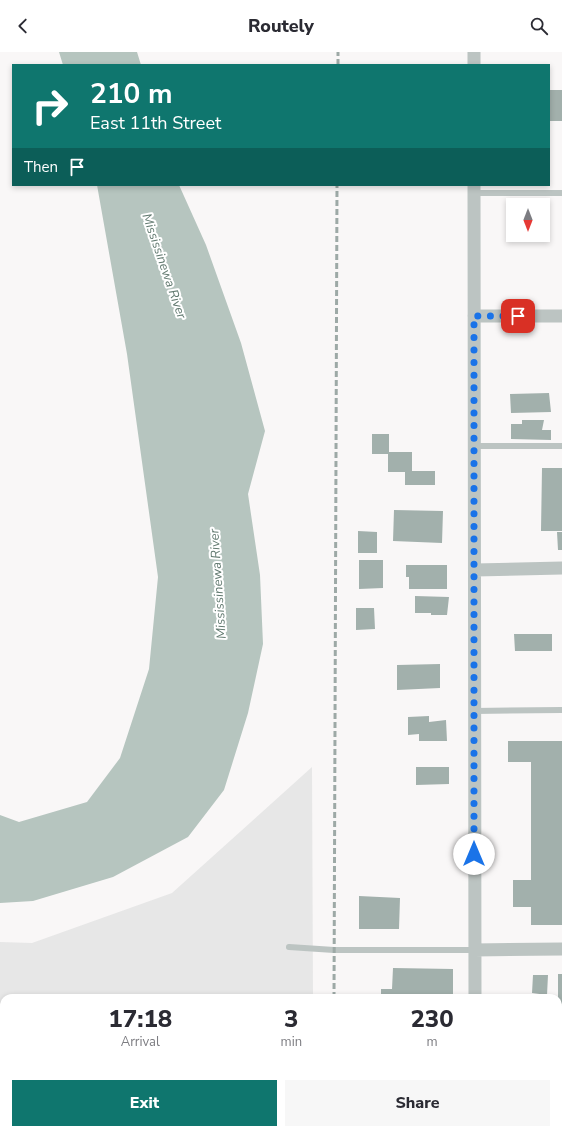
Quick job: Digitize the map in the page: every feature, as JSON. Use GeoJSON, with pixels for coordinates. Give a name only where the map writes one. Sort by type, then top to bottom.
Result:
{"type":"FeatureCollection","features":[{"type":"Feature","properties":{"kind":"street"},"geometry":{"type":"LineString","coordinates":[[474,52],[474,64]]}},
{"type":"Feature","properties":{"kind":"street"},"geometry":{"type":"LineString","coordinates":[[474,189],[475,994]]}},
{"type":"Feature","properties":{"kind":"street"},"geometry":{"type":"LineString","coordinates":[[474,316],[562,316]]}},
{"type":"Feature","properties":{"kind":"street"},"geometry":{"type":"LineString","coordinates":[[475,570],[562,568]]}},
{"type":"Feature","properties":{"kind":"street"},"geometry":{"type":"LineString","coordinates":[[474,950],[562,949]]}},
{"type":"Feature","properties":{"kind":"lane"},"geometry":{"type":"LineString","coordinates":[[474,189],[562,193]]}},
{"type":"Feature","properties":{"kind":"lane"},"geometry":{"type":"LineString","coordinates":[[474,446],[562,446]]}},
{"type":"Feature","properties":{"kind":"lane"},"geometry":{"type":"LineString","coordinates":[[474,711],[562,710]]}},
{"type":"Feature","properties":{"kind":"lane"},"geometry":{"type":"LineString","coordinates":[[289,947],[334,950],[474,950]]}},
{"type":"Feature","properties":{"kind":"shaded area"},"geometry":{"type":"Polygon","coordinates":[[[312,767],[313,994],[0,994],[0,942],[32,943],[172,893],[312,767]]]}},
{"type":"Feature","properties":{"kind":"water"},"geometry":{"type":"Polygon","coordinates":[[[59,52],[137,52],[141,64],[63,64],[59,52]]]}},
{"type":"Feature","properties":{"kind":"water","name":"Mississinewa River"},"geometry":{"type":"Polygon","coordinates":[[[97,186],[179,186],[206,245],[241,343],[265,431],[248,494],[260,575],[263,644],[248,713],[224,790],[188,837],[113,877],[33,901],[0,903],[0,815],[19,822],[87,802],[120,758],[149,669],[158,577],[127,354],[97,186]]]}},
{"type":"Feature","properties":{"kind":"building"},"geometry":{"type":"Polygon","coordinates":[[[550,90],[562,90],[562,121],[550,121],[550,90]]]}},
{"type":"Feature","properties":{"kind":"building"},"geometry":{"type":"Polygon","coordinates":[[[549,393],[551,412],[511,413],[510,394],[549,393]]]}},
{"type":"Feature","properties":{"kind":"building"},"geometry":{"type":"Polygon","coordinates":[[[522,420],[544,420],[542,430],[551,430],[551,440],[511,439],[511,424],[522,424],[522,420]]]}},
{"type":"Feature","properties":{"kind":"building"},"geometry":{"type":"Polygon","coordinates":[[[372,434],[389,434],[389,452],[412,452],[412,471],[435,471],[435,485],[405,485],[405,472],[388,472],[388,454],[372,454],[372,434]]]}},
{"type":"Feature","properties":{"kind":"building"},"geometry":{"type":"Polygon","coordinates":[[[542,468],[562,468],[562,531],[541,531],[542,468]]]}},
{"type":"Feature","properties":{"kind":"building"},"geometry":{"type":"Polygon","coordinates":[[[394,510],[443,511],[442,543],[393,541],[394,510]]]}},
{"type":"Feature","properties":{"kind":"building"},"geometry":{"type":"Polygon","coordinates":[[[358,531],[377,532],[377,553],[358,553],[358,531]]]}},
{"type":"Feature","properties":{"kind":"building"},"geometry":{"type":"Polygon","coordinates":[[[557,532],[562,532],[562,550],[558,550],[557,532]]]}},
{"type":"Feature","properties":{"kind":"building"},"geometry":{"type":"Polygon","coordinates":[[[359,560],[383,560],[383,588],[359,589],[359,560]]]}},
{"type":"Feature","properties":{"kind":"building"},"geometry":{"type":"Polygon","coordinates":[[[406,565],[447,565],[447,589],[409,589],[409,577],[406,577],[406,565]]]}},
{"type":"Feature","properties":{"kind":"building"},"geometry":{"type":"Polygon","coordinates":[[[415,596],[449,597],[447,615],[415,613],[415,596]]]}},
{"type":"Feature","properties":{"kind":"building"},"geometry":{"type":"Polygon","coordinates":[[[356,608],[374,608],[375,629],[356,630],[356,608]]]}},
{"type":"Feature","properties":{"kind":"building"},"geometry":{"type":"Polygon","coordinates":[[[514,634],[552,634],[552,651],[515,651],[514,634]]]}},
{"type":"Feature","properties":{"kind":"building"},"geometry":{"type":"Polygon","coordinates":[[[440,664],[440,688],[397,690],[397,665],[440,664]]]}},
{"type":"Feature","properties":{"kind":"building"},"geometry":{"type":"Polygon","coordinates":[[[429,716],[429,722],[446,720],[447,741],[419,741],[419,734],[408,735],[408,717],[429,716]]]}},
{"type":"Feature","properties":{"kind":"building"},"geometry":{"type":"Polygon","coordinates":[[[508,741],[562,741],[562,925],[531,925],[531,907],[513,907],[513,880],[531,880],[531,762],[508,762],[508,741]]]}},
{"type":"Feature","properties":{"kind":"building"},"geometry":{"type":"Polygon","coordinates":[[[416,767],[449,767],[449,784],[416,785],[416,767]]]}},
{"type":"Feature","properties":{"kind":"building"},"geometry":{"type":"Polygon","coordinates":[[[359,896],[400,898],[399,929],[359,929],[359,896]]]}},
{"type":"Feature","properties":{"kind":"building"},"geometry":{"type":"Polygon","coordinates":[[[393,968],[453,969],[453,994],[381,994],[381,989],[392,989],[393,968]]]}},
{"type":"Feature","properties":{"kind":"building"},"geometry":{"type":"Polygon","coordinates":[[[558,974],[562,974],[562,994],[558,994],[558,974]]]}},
{"type":"Feature","properties":{"kind":"building"},"geometry":{"type":"Polygon","coordinates":[[[533,975],[548,975],[547,994],[532,993],[533,975]]]}},
{"type":"Feature","properties":{"kind":"railway"},"geometry":{"type":"LineString","coordinates":[[338,52],[338,64]]}},
{"type":"Feature","properties":{"kind":"railway"},"geometry":{"type":"LineString","coordinates":[[334,994],[337,186]]}},
{"type":"Feature","properties":{"kind":"route"},"geometry":{"type":"LineString","coordinates":[[474,854],[474,316],[518,316]]}}]}
